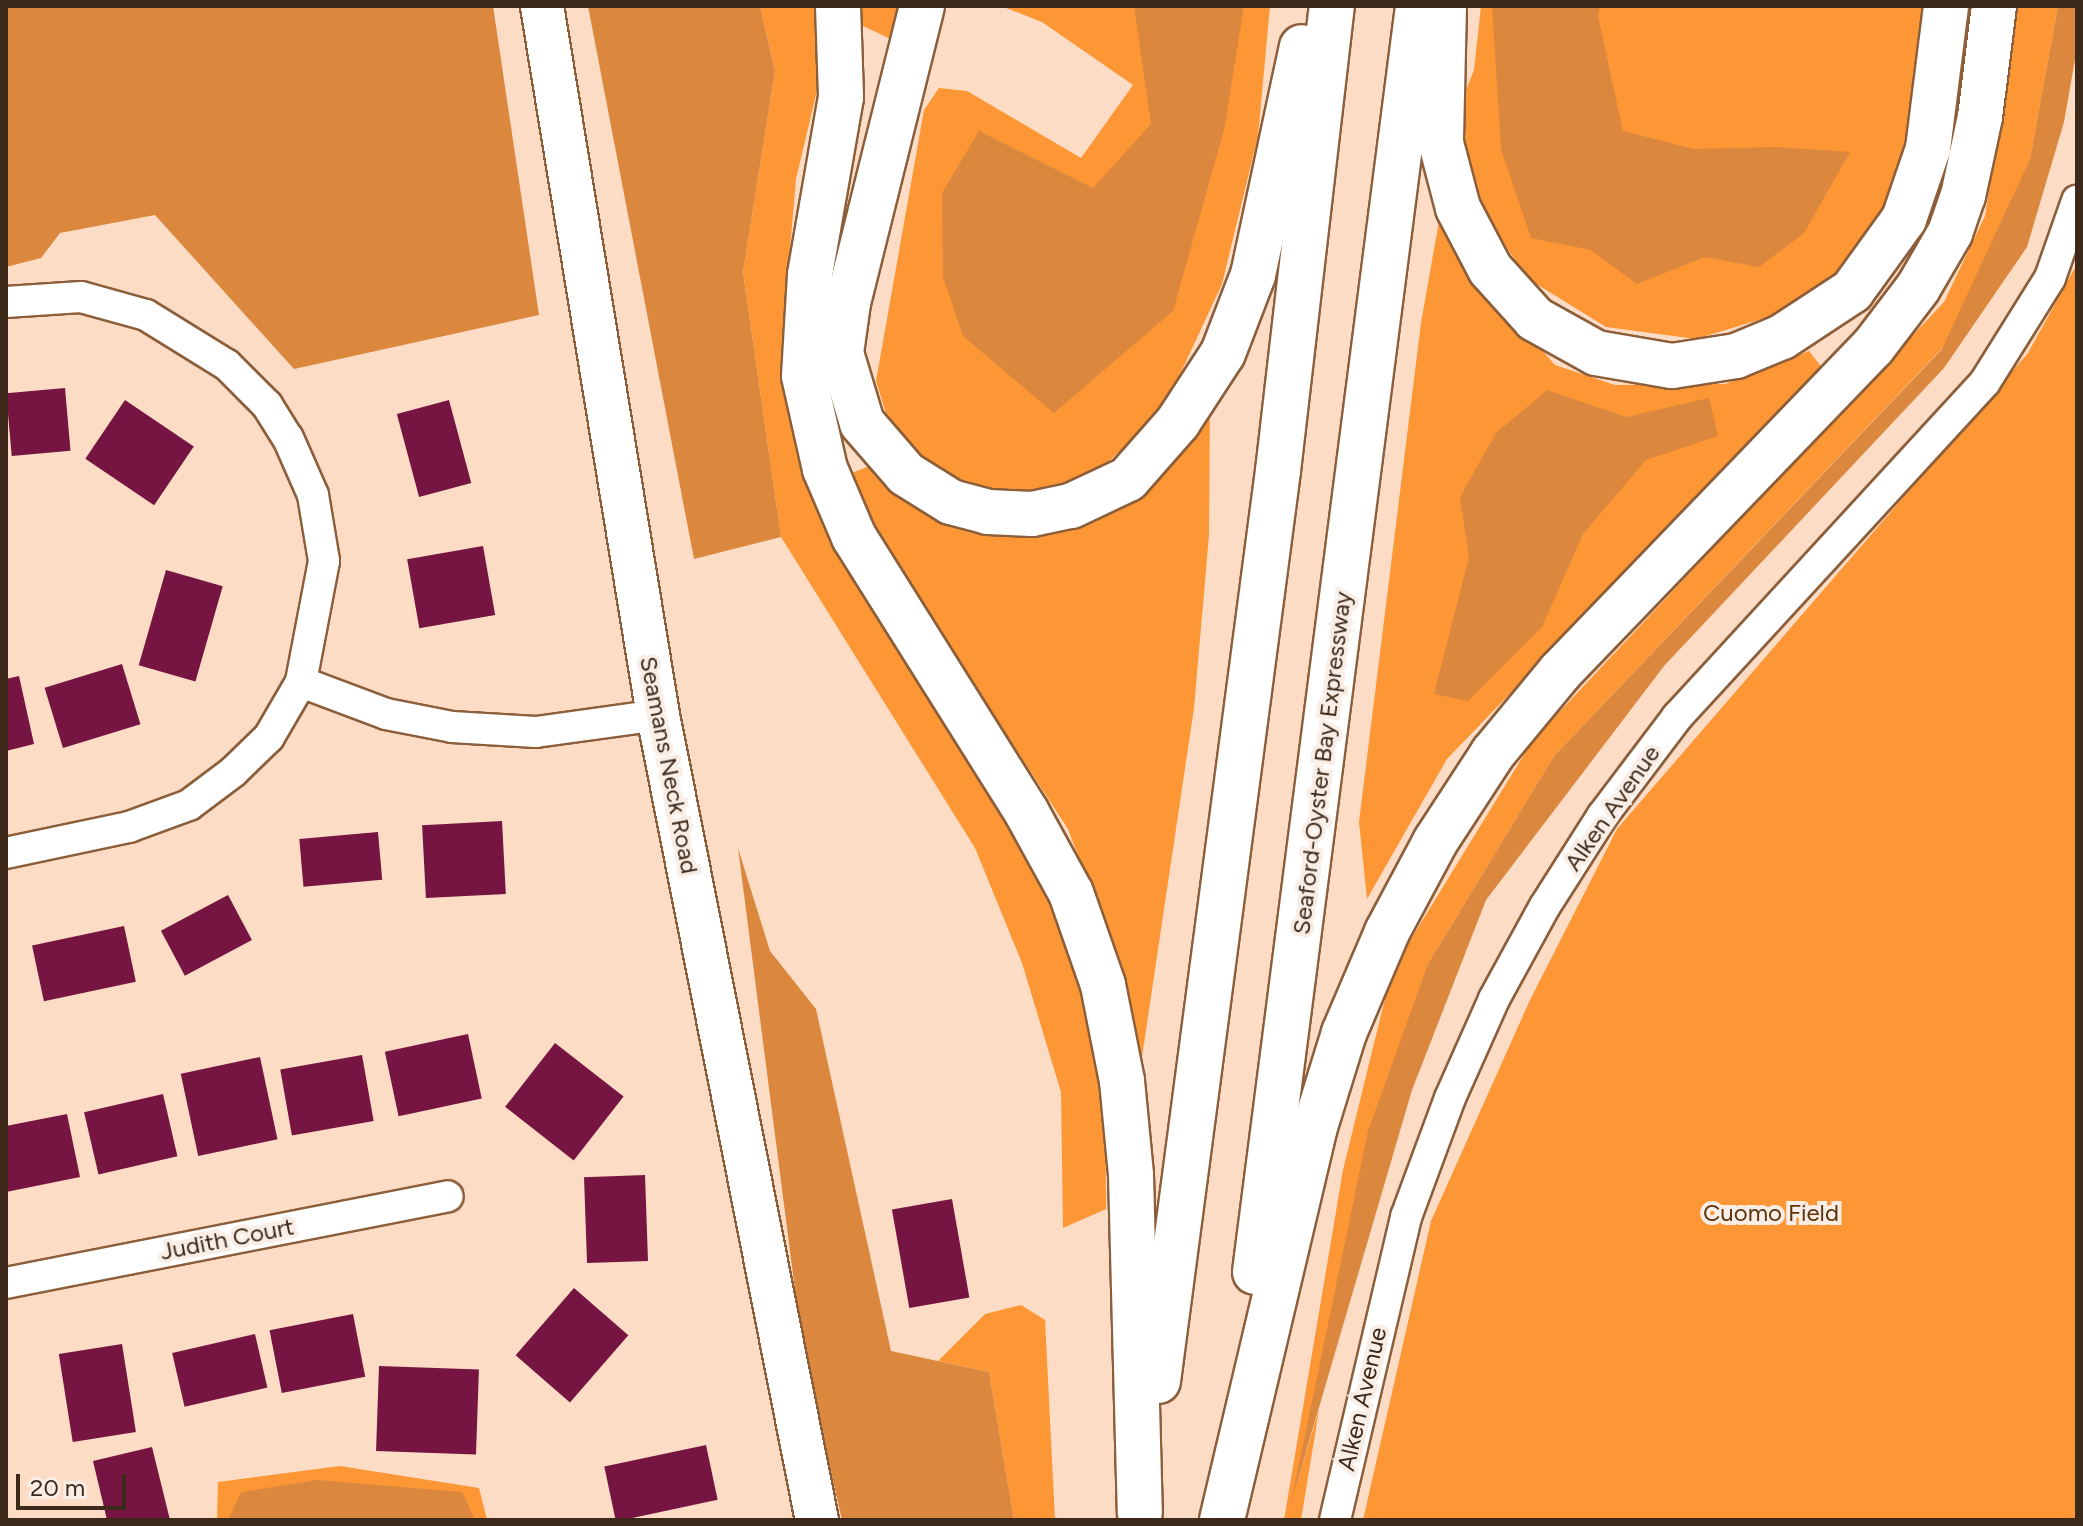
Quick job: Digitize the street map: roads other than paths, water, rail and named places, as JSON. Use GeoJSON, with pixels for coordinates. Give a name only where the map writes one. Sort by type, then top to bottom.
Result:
{"type":"FeatureCollection","features":[{"type":"Feature","properties":{"kind":"highway"},"geometry":{"type":"LineString","coordinates":[[838,6],[841,97],[810,275],[804,376],[825,469],[854,537],[1027,813],[1071,893],[1103,985],[1122,1081],[1131,1175],[1140,1516]]}},
{"type":"Feature","properties":{"kind":"highway"},"geometry":{"type":"LineString","coordinates":[[922,6],[848,303],[841,353],[862,423],[906,474],[951,502],[988,512],[1032,514],[1071,506],[1128,479],[1178,422],[1223,353],[1253,275],[1311,6]]}},
{"type":"Feature","properties":{"kind":"highway"},"geometry":{"type":"LineString","coordinates":[[1140,1516],[1276,487],[1332,6]]}},
{"type":"Feature","properties":{"kind":"highway","name":"Seaford-Oyster Bay Expressway"},"geometry":{"type":"LineString","coordinates":[[1222,1520],[1418,6]]}},
{"type":"Feature","properties":{"kind":"highway"},"geometry":{"type":"LineString","coordinates":[[1444,6],[1441,143],[1458,208],[1490,269],[1535,319],[1596,353],[1672,366],[1736,356],[1782,337],[1852,291],[1904,219],[1928,149],[1946,6]]}},
{"type":"Feature","properties":{"kind":"highway"},"geometry":{"type":"LineString","coordinates":[[1222,1520],[1314,1130],[1344,1033],[1387,932],[1435,842],[1493,753],[1560,672],[1873,347],[1918,288],[1950,233],[1963,196],[1980,117],[1994,6]]}},
{"type":"Feature","properties":{"kind":"main road","name":"Seamans Neck Road"},"geometry":{"type":"LineString","coordinates":[[542,6],[658,715],[817,1520]]}},
{"type":"Feature","properties":{"kind":"street","name":"Alken Avenue"},"geometry":{"type":"LineString","coordinates":[[1335,1520],[1406,1217],[1475,1042],[1545,906],[1603,815],[1677,717],[1985,382],[2050,278],[2077,201]]}},
{"type":"Feature","properties":{"kind":"street"},"geometry":{"type":"LineString","coordinates":[[6,302],[81,297],[146,315],[199,344],[267,405],[313,495],[324,561],[301,682],[269,737],[189,805],[129,827],[6,853]]}},
{"type":"Feature","properties":{"kind":"street"},"geometry":{"type":"LineString","coordinates":[[301,682],[386,714],[452,727],[536,732],[658,715]]}},
{"type":"Feature","properties":{"kind":"street","name":"Judith Court"},"geometry":{"type":"LineString","coordinates":[[6,1283],[448,1196]]}},
{"type":"Feature","properties":{"kind":"park label","name":"Cuomo Field"},"geometry":{"type":"Point","coordinates":[1771,1213]}}]}
